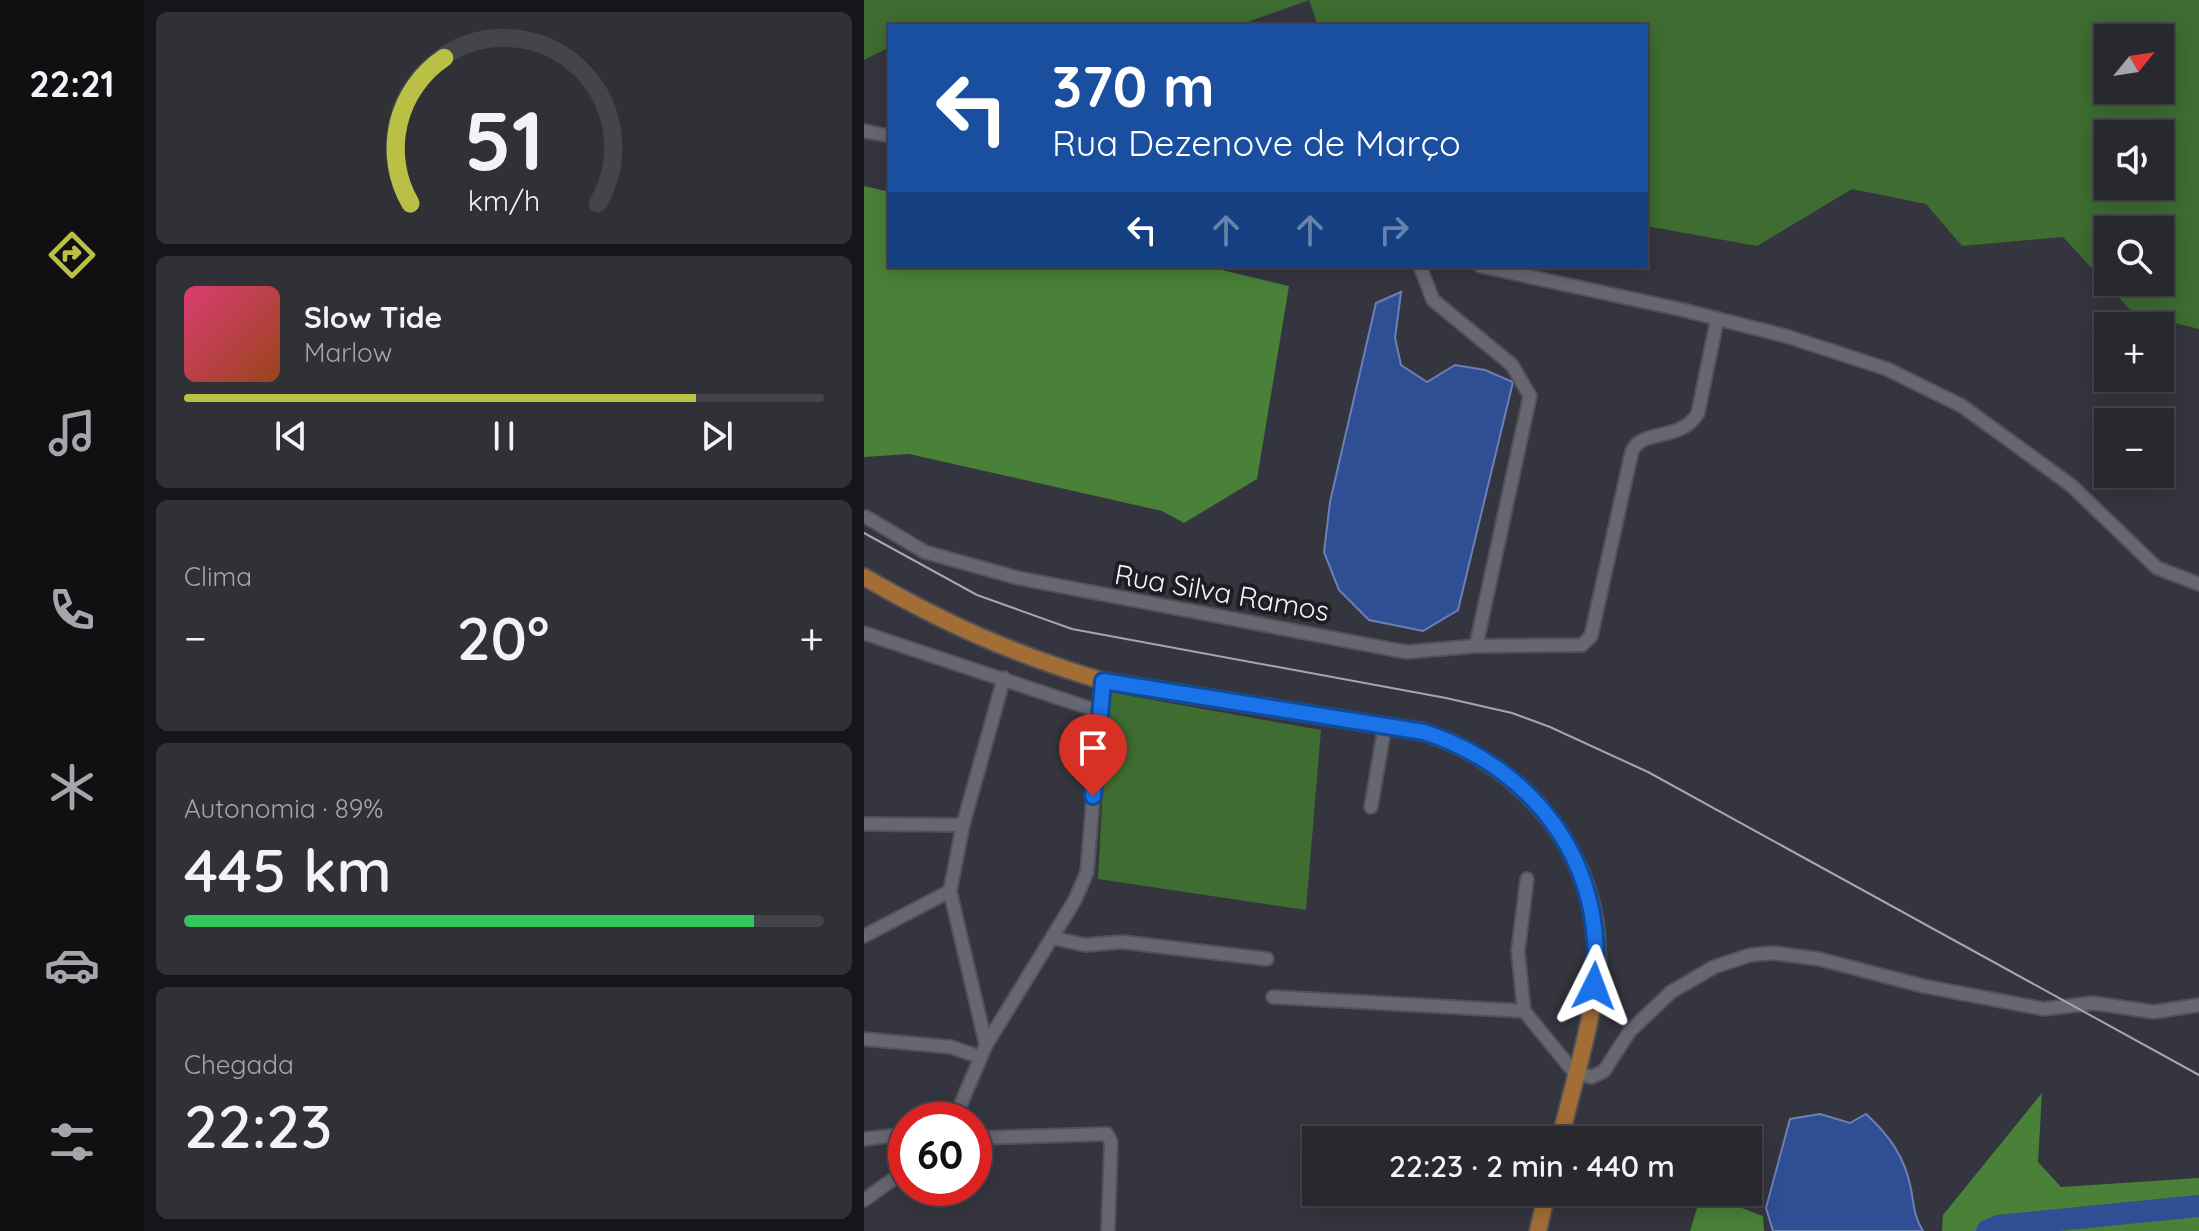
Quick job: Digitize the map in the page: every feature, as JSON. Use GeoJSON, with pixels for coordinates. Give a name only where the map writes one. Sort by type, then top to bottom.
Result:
{"type":"FeatureCollection","features":[{"type":"Feature","properties":{"kind":"main road"},"geometry":{"type":"LineString","coordinates":[[864,577],[932,617],[1001,649],[1103,681],[1385,725],[1455,742],[1514,781],[1551,818],[1578,863],[1593,909],[1597,965],[1592,1007],[1563,1126]]}},
{"type":"Feature","properties":{"kind":"main road"},"geometry":{"type":"LineString","coordinates":[[1538,1231],[1544,1206]]}},
{"type":"Feature","properties":{"kind":"street"},"geometry":{"type":"LineString","coordinates":[[864,131],[888,136]]}},
{"type":"Feature","properties":{"kind":"street"},"geometry":{"type":"LineString","coordinates":[[1421,268],[1433,300],[1512,365],[1530,396],[1476,646]]}},
{"type":"Feature","properties":{"kind":"street"},"geometry":{"type":"LineString","coordinates":[[1489,268],[1679,309],[1855,356],[1962,406],[2072,486],[2146,559],[2175,577],[2199,584]]}},
{"type":"Feature","properties":{"kind":"street","name":"Rua Silva Ramos"},"geometry":{"type":"LineString","coordinates":[[866,517],[925,552],[1018,578],[1407,652],[1476,646],[1582,645],[1591,636],[1632,451],[1643,441],[1682,431],[1693,422],[1698,413],[1717,320]]}},
{"type":"Feature","properties":{"kind":"street"},"geometry":{"type":"LineString","coordinates":[[864,633],[1098,711]]}},
{"type":"Feature","properties":{"kind":"street"},"geometry":{"type":"LineString","coordinates":[[983,1051],[950,891],[963,825],[1004,678]]}},
{"type":"Feature","properties":{"kind":"street"},"geometry":{"type":"LineString","coordinates":[[962,1102],[983,1051],[1053,938],[1087,872],[1098,711],[1103,681]]}},
{"type":"Feature","properties":{"kind":"street"},"geometry":{"type":"LineString","coordinates":[[1371,807],[1385,725]]}},
{"type":"Feature","properties":{"kind":"street"},"geometry":{"type":"LineString","coordinates":[[864,824],[963,825]]}},
{"type":"Feature","properties":{"kind":"street"},"geometry":{"type":"LineString","coordinates":[[1527,879],[1518,951],[1524,1011],[1574,1072],[1600,1075],[1648,1012],[1694,977],[1750,955],[1773,953],[1819,959],[1923,986],[2044,1009],[2093,1003],[2154,1012],[2199,1005]]}},
{"type":"Feature","properties":{"kind":"street"},"geometry":{"type":"LineString","coordinates":[[864,936],[950,891]]}},
{"type":"Feature","properties":{"kind":"street"},"geometry":{"type":"LineString","coordinates":[[1053,938],[1085,945],[1122,942],[1267,959]]}},
{"type":"Feature","properties":{"kind":"street"},"geometry":{"type":"LineString","coordinates":[[1273,997],[1524,1011]]}},
{"type":"Feature","properties":{"kind":"street"},"geometry":{"type":"LineString","coordinates":[[864,1039],[983,1051]]}},
{"type":"Feature","properties":{"kind":"street"},"geometry":{"type":"LineString","coordinates":[[864,1139],[888,1136]]}},
{"type":"Feature","properties":{"kind":"street"},"geometry":{"type":"LineString","coordinates":[[992,1138],[1108,1136],[1111,1142],[1108,1231]]}},
{"type":"Feature","properties":{"kind":"street"},"geometry":{"type":"LineString","coordinates":[[864,1200],[888,1183]]}},
{"type":"Feature","properties":{"kind":"green space"},"geometry":{"type":"Polygon","coordinates":[[[864,0],[1309,0],[1243,24],[888,24],[888,48],[864,60],[864,0]]]}},
{"type":"Feature","properties":{"kind":"green space"},"geometry":{"type":"Polygon","coordinates":[[[1309,0],[2199,0],[2199,329],[2174,323],[2174,312],[2132,312],[2117,296],[2174,296],[2174,216],[2094,216],[2094,271],[2063,237],[1962,246],[1926,204],[1852,189],[1757,246],[1648,226],[1648,24],[1317,24],[1309,0]]]}},
{"type":"Feature","properties":{"kind":"green space"},"geometry":{"type":"Polygon","coordinates":[[[864,186],[888,192],[888,268],[1213,268],[1289,286],[1257,479],[1184,523],[1162,511],[909,454],[864,457],[864,186]]]}},
{"type":"Feature","properties":{"kind":"green space"},"geometry":{"type":"Polygon","coordinates":[[[1108,692],[1321,730],[1306,910],[1098,879],[1108,692]]]}},
{"type":"Feature","properties":{"kind":"green space"},"geometry":{"type":"Polygon","coordinates":[[[2042,1093],[2038,1162],[2061,1187],[2199,1178],[2199,1231],[1942,1231],[1943,1215],[2042,1093]]]}},
{"type":"Feature","properties":{"kind":"green space"},"geometry":{"type":"Polygon","coordinates":[[[1698,1206],[1737,1206],[1763,1216],[1764,1231],[1690,1231],[1698,1206]]]}},
{"type":"Feature","properties":{"kind":"water"},"geometry":{"type":"Polygon","coordinates":[[[1401,292],[1395,338],[1401,365],[1427,382],[1455,365],[1485,370],[1513,382],[1458,610],[1423,631],[1369,620],[1339,590],[1324,552],[1330,502],[1376,303],[1401,292]]]}},
{"type":"Feature","properties":{"kind":"water"},"geometry":{"type":"Polygon","coordinates":[[[1820,1114],[1850,1123],[1866,1114],[1882,1130],[1905,1167],[1916,1216],[1923,1231],[1773,1231],[1766,1208],[1790,1119],[1820,1114]]]}},
{"type":"Feature","properties":{"kind":"waterway"},"geometry":{"type":"LineString","coordinates":[[1987,1231],[1998,1226],[2199,1206]]}},
{"type":"Feature","properties":{"kind":"tram line"},"geometry":{"type":"LineString","coordinates":[[864,533],[977,595],[1072,629],[1446,698],[1512,713],[1550,727],[1648,772],[2199,1075]]}},
{"type":"Feature","properties":{"kind":"route"},"geometry":{"type":"LineString","coordinates":[[1093,796],[1103,681],[1424,732],[1455,742],[1514,781],[1551,818],[1578,863],[1593,909],[1597,935],[1594,986]]}}]}
